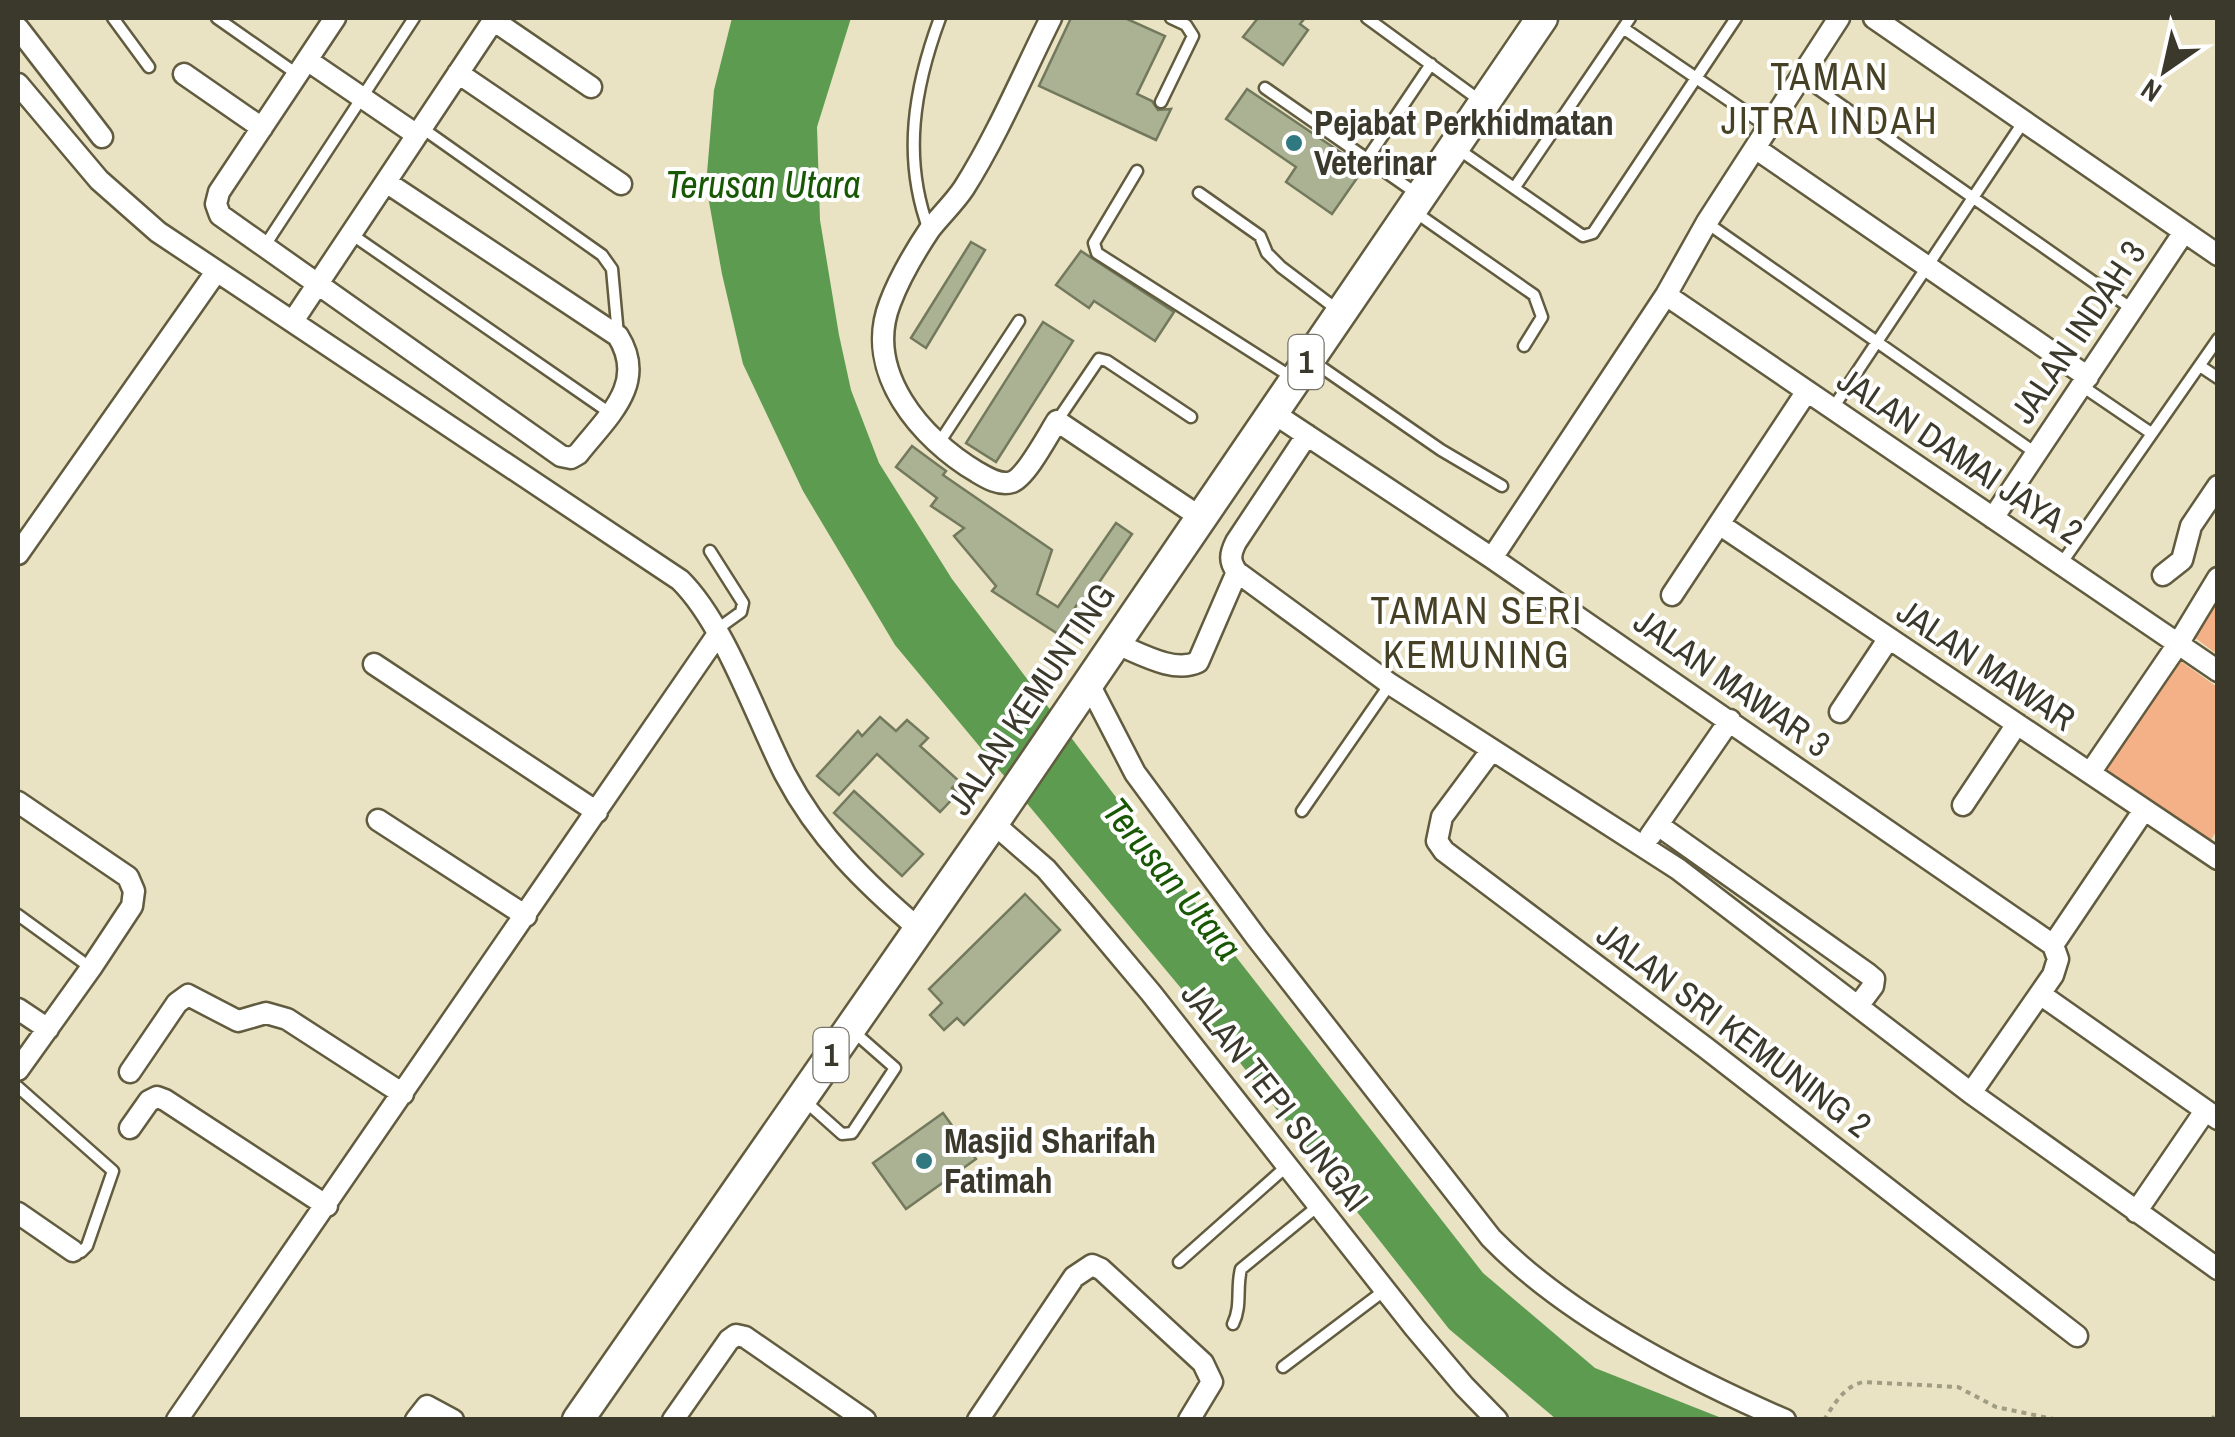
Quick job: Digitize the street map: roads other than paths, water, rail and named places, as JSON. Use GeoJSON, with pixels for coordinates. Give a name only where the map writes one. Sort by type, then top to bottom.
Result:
{"type":"FeatureCollection","features":[{"type":"Feature","properties":{"kind":"main road","name":"JALAN KEMUNTING"},"geometry":{"type":"LineString","coordinates":[[578,1420],[998,815],[1542,18]]}},
{"type":"Feature","properties":{"kind":"street"},"geometry":{"type":"LineString","coordinates":[[1051,18],[978,164],[930,230],[889,304],[884,339],[888,367],[901,401],[918,426],[991,480],[1014,482],[1057,421],[1200,516]]}},
{"type":"Feature","properties":{"kind":"street"},"geometry":{"type":"LineString","coordinates":[[1492,558],[1666,295],[1706,222],[1839,18]]}},
{"type":"Feature","properties":{"kind":"street"},"geometry":{"type":"LineString","coordinates":[[1874,18],[2218,255]]}},
{"type":"Feature","properties":{"kind":"street"},"geometry":{"type":"LineString","coordinates":[[330,19],[219,192],[216,204],[226,222],[561,456],[571,458],[578,454],[628,383],[628,351],[618,336],[386,182]]}},
{"type":"Feature","properties":{"kind":"street"},"geometry":{"type":"LineString","coordinates":[[293,321],[494,19],[592,86]]}},
{"type":"Feature","properties":{"kind":"street"},"geometry":{"type":"LineString","coordinates":[[18,28],[102,137]]}},
{"type":"Feature","properties":{"kind":"street"},"geometry":{"type":"LineString","coordinates":[[302,67],[364,98],[419,132]]}},
{"type":"Feature","properties":{"kind":"street"},"geometry":{"type":"LineString","coordinates":[[458,73],[622,184]]}},
{"type":"Feature","properties":{"kind":"street"},"geometry":{"type":"LineString","coordinates":[[184,74],[262,128]]}},
{"type":"Feature","properties":{"kind":"street"},"geometry":{"type":"LineString","coordinates":[[18,84],[113,194],[158,232],[658,564],[693,593],[717,632],[808,812],[862,880],[919,928]]}},
{"type":"Feature","properties":{"kind":"street"},"geometry":{"type":"LineString","coordinates":[[1755,148],[1927,266],[2085,382]]}},
{"type":"Feature","properties":{"kind":"street","name":"JALAN INDAH 3"},"geometry":{"type":"LineString","coordinates":[[1993,518],[2184,232]]}},
{"type":"Feature","properties":{"kind":"street"},"geometry":{"type":"LineString","coordinates":[[18,554],[216,272]]}},
{"type":"Feature","properties":{"kind":"street","name":"JALAN DAMAI JAYA 2"},"geometry":{"type":"LineString","coordinates":[[1666,295],[2218,670]]}},
{"type":"Feature","properties":{"kind":"street"},"geometry":{"type":"LineString","coordinates":[[1672,596],[1807,391]]}},
{"type":"Feature","properties":{"kind":"street","name":"JALAN MAWAR 3"},"geometry":{"type":"LineString","coordinates":[[1272,412],[1730,720],[2054,945]]}},
{"type":"Feature","properties":{"kind":"street"},"geometry":{"type":"LineString","coordinates":[[1308,434],[1230,553],[1237,572],[1390,684],[1644,846],[1742,916],[1971,1093],[2218,1268]]}},
{"type":"Feature","properties":{"kind":"street"},"geometry":{"type":"LineString","coordinates":[[2164,575],[2182,560],[2190,526],[2218,486]]}},
{"type":"Feature","properties":{"kind":"street","name":"JALAN MAWAR"},"geometry":{"type":"LineString","coordinates":[[1719,524],[2218,859]]}},
{"type":"Feature","properties":{"kind":"street"},"geometry":{"type":"LineString","coordinates":[[1114,643],[1176,666],[1198,662],[1237,572]]}},
{"type":"Feature","properties":{"kind":"street"},"geometry":{"type":"LineString","coordinates":[[2090,773],[2218,578]]}},
{"type":"Feature","properties":{"kind":"street"},"geometry":{"type":"LineString","coordinates":[[177,1420],[717,632]]}},
{"type":"Feature","properties":{"kind":"street"},"geometry":{"type":"LineString","coordinates":[[1840,712],[1889,638]]}},
{"type":"Feature","properties":{"kind":"street"},"geometry":{"type":"LineString","coordinates":[[374,664],[597,812]]}},
{"type":"Feature","properties":{"kind":"street"},"geometry":{"type":"LineString","coordinates":[[1079,694],[1398,1122],[1491,1238],[1526,1272],[1608,1328],[1785,1420]]}},
{"type":"Feature","properties":{"kind":"street"},"geometry":{"type":"LineString","coordinates":[[1644,846],[1730,720]]}},
{"type":"Feature","properties":{"kind":"street"},"geometry":{"type":"LineString","coordinates":[[1963,806],[2018,724]]}},
{"type":"Feature","properties":{"kind":"street","name":"JALAN SRI KEMUNING 2"},"geometry":{"type":"LineString","coordinates":[[1491,751],[1442,818],[1437,840],[1444,851],[1722,1060],[2077,1336]]}},
{"type":"Feature","properties":{"kind":"street"},"geometry":{"type":"LineString","coordinates":[[18,802],[128,877],[134,891],[132,906],[18,1070]]}},
{"type":"Feature","properties":{"kind":"street"},"geometry":{"type":"LineString","coordinates":[[1971,1093],[2054,975],[2058,959],[2054,945],[2144,810]]}},
{"type":"Feature","properties":{"kind":"street","name":"JALAN TEPI SUNGAI"},"geometry":{"type":"LineString","coordinates":[[998,815],[1151,992],[1489,1417]]}},
{"type":"Feature","properties":{"kind":"street"},"geometry":{"type":"LineString","coordinates":[[378,820],[526,916]]}},
{"type":"Feature","properties":{"kind":"street"},"geometry":{"type":"LineString","coordinates":[[1658,825],[1874,979],[1874,986],[1858,1006]]}},
{"type":"Feature","properties":{"kind":"street"},"geometry":{"type":"LineString","coordinates":[[2040,994],[2211,1115],[2136,1212]]}},
{"type":"Feature","properties":{"kind":"street"},"geometry":{"type":"LineString","coordinates":[[130,1072],[178,1003],[188,995],[238,1020],[266,1013],[286,1019],[402,1094]]}},
{"type":"Feature","properties":{"kind":"street"},"geometry":{"type":"LineString","coordinates":[[18,1009],[48,1029]]}},
{"type":"Feature","properties":{"kind":"street"},"geometry":{"type":"LineString","coordinates":[[130,1128],[149,1101],[157,1097],[165,1100],[326,1206]]}},
{"type":"Feature","properties":{"kind":"street"},"geometry":{"type":"LineString","coordinates":[[18,1213],[73,1251]]}},
{"type":"Feature","properties":{"kind":"street"},"geometry":{"type":"LineString","coordinates":[[978,1420],[1074,1277],[1092,1265],[1204,1363],[1212,1382],[1189,1420]]}},
{"type":"Feature","properties":{"kind":"street"},"geometry":{"type":"LineString","coordinates":[[672,1420],[736,1335],[745,1337],[865,1420]]}},
{"type":"Feature","properties":{"kind":"street"},"geometry":{"type":"LineString","coordinates":[[416,1420],[426,1406],[453,1420]]}},
{"type":"Feature","properties":{"kind":"lane"},"geometry":{"type":"LineString","coordinates":[[112,18],[149,68]]}},
{"type":"Feature","properties":{"kind":"lane"},"geometry":{"type":"LineString","coordinates":[[217,18],[302,67]]}},
{"type":"Feature","properties":{"kind":"lane"},"geometry":{"type":"LineString","coordinates":[[263,248],[414,18]]}},
{"type":"Feature","properties":{"kind":"lane"},"geometry":{"type":"LineString","coordinates":[[930,230],[914,177],[913,143],[920,74],[940,18]]}},
{"type":"Feature","properties":{"kind":"lane"},"geometry":{"type":"LineString","coordinates":[[1161,102],[1193,36],[1186,25],[1171,18]]}},
{"type":"Feature","properties":{"kind":"lane"},"geometry":{"type":"LineString","coordinates":[[1367,18],[1482,103]]}},
{"type":"Feature","properties":{"kind":"lane"},"geometry":{"type":"LineString","coordinates":[[1453,146],[1583,236],[1593,232],[1736,18]]}},
{"type":"Feature","properties":{"kind":"lane"},"geometry":{"type":"LineString","coordinates":[[1515,187],[1626,23],[1768,127]]}},
{"type":"Feature","properties":{"kind":"lane"},"geometry":{"type":"LineString","coordinates":[[1367,158],[1431,64]]}},
{"type":"Feature","properties":{"kind":"lane"},"geometry":{"type":"LineString","coordinates":[[1800,77],[2132,310]]}},
{"type":"Feature","properties":{"kind":"lane"},"geometry":{"type":"LineString","coordinates":[[1265,88],[1367,158],[1415,202],[1534,295],[1542,317],[1524,346]]}},
{"type":"Feature","properties":{"kind":"lane"},"geometry":{"type":"LineString","coordinates":[[1832,408],[2024,120]]}},
{"type":"Feature","properties":{"kind":"lane"},"geometry":{"type":"LineString","coordinates":[[419,132],[602,255],[612,269],[618,336]]}},
{"type":"Feature","properties":{"kind":"lane"},"geometry":{"type":"LineString","coordinates":[[1137,170],[1094,243],[1097,253],[1502,486]]}},
{"type":"Feature","properties":{"kind":"lane"},"geometry":{"type":"LineString","coordinates":[[1199,193],[1260,236],[1267,253],[1281,267],[1340,311]]}},
{"type":"Feature","properties":{"kind":"lane"},"geometry":{"type":"LineString","coordinates":[[1706,222],[2037,454]]}},
{"type":"Feature","properties":{"kind":"lane"},"geometry":{"type":"LineString","coordinates":[[352,234],[610,413]]}},
{"type":"Feature","properties":{"kind":"lane"},"geometry":{"type":"LineString","coordinates":[[938,444],[1019,321]]}},
{"type":"Feature","properties":{"kind":"lane"},"geometry":{"type":"LineString","coordinates":[[2061,564],[2218,339]]}},
{"type":"Feature","properties":{"kind":"lane"},"geometry":{"type":"LineString","coordinates":[[1057,421],[1099,359],[1191,417]]}},
{"type":"Feature","properties":{"kind":"lane"},"geometry":{"type":"LineString","coordinates":[[2200,366],[2218,378]]}},
{"type":"Feature","properties":{"kind":"lane"},"geometry":{"type":"LineString","coordinates":[[2085,382],[2151,434]]}},
{"type":"Feature","properties":{"kind":"lane"},"geometry":{"type":"LineString","coordinates":[[710,551],[744,603],[741,612],[717,632]]}},
{"type":"Feature","properties":{"kind":"lane"},"geometry":{"type":"LineString","coordinates":[[1302,811],[1390,684]]}},
{"type":"Feature","properties":{"kind":"lane"},"geometry":{"type":"LineString","coordinates":[[18,915],[91,968]]}},
{"type":"Feature","properties":{"kind":"lane"},"geometry":{"type":"LineString","coordinates":[[801,1098],[842,1134],[848,1134],[892,1075],[896,1068],[890,1061],[849,1029]]}},
{"type":"Feature","properties":{"kind":"lane"},"geometry":{"type":"LineString","coordinates":[[18,1087],[113,1171],[87,1246],[81,1252],[73,1251]]}},
{"type":"Feature","properties":{"kind":"lane"},"geometry":{"type":"LineString","coordinates":[[1179,1262],[1287,1166]]}},
{"type":"Feature","properties":{"kind":"lane"},"geometry":{"type":"LineString","coordinates":[[1232,1324],[1239,1306],[1241,1269],[1318,1206]]}},
{"type":"Feature","properties":{"kind":"lane"},"geometry":{"type":"LineString","coordinates":[[1283,1367],[1385,1290]]}},
{"type":"Feature","properties":{"kind":"water","name":"Terusan Utara"},"geometry":{"type":"Polygon","coordinates":[[[732,18],[851,18],[817,127],[820,220],[839,335],[851,390],[879,463],[952,579],[1233,953],[1483,1273],[1595,1368],[1724,1419],[1556,1419],[1449,1329],[1190,999],[895,645],[803,491],[743,364],[706,185],[714,90],[732,18]]]}},
{"type":"Feature","properties":{"kind":"place","name":"Pejabat Perkhidmatan Veterinar"},"geometry":{"type":"Point","coordinates":[1294,143]}},
{"type":"Feature","properties":{"kind":"place","name":"Masjid Sharifah Fatimah"},"geometry":{"type":"Point","coordinates":[924,1161]}},
{"type":"Feature","properties":{"kind":"district","name":"TAMAN JITRA INDAH"},"geometry":{"type":"Point","coordinates":[1830,98]}},
{"type":"Feature","properties":{"kind":"district","name":"TAMAN SERI KEMUNING"},"geometry":{"type":"Point","coordinates":[1477,633]}}]}
